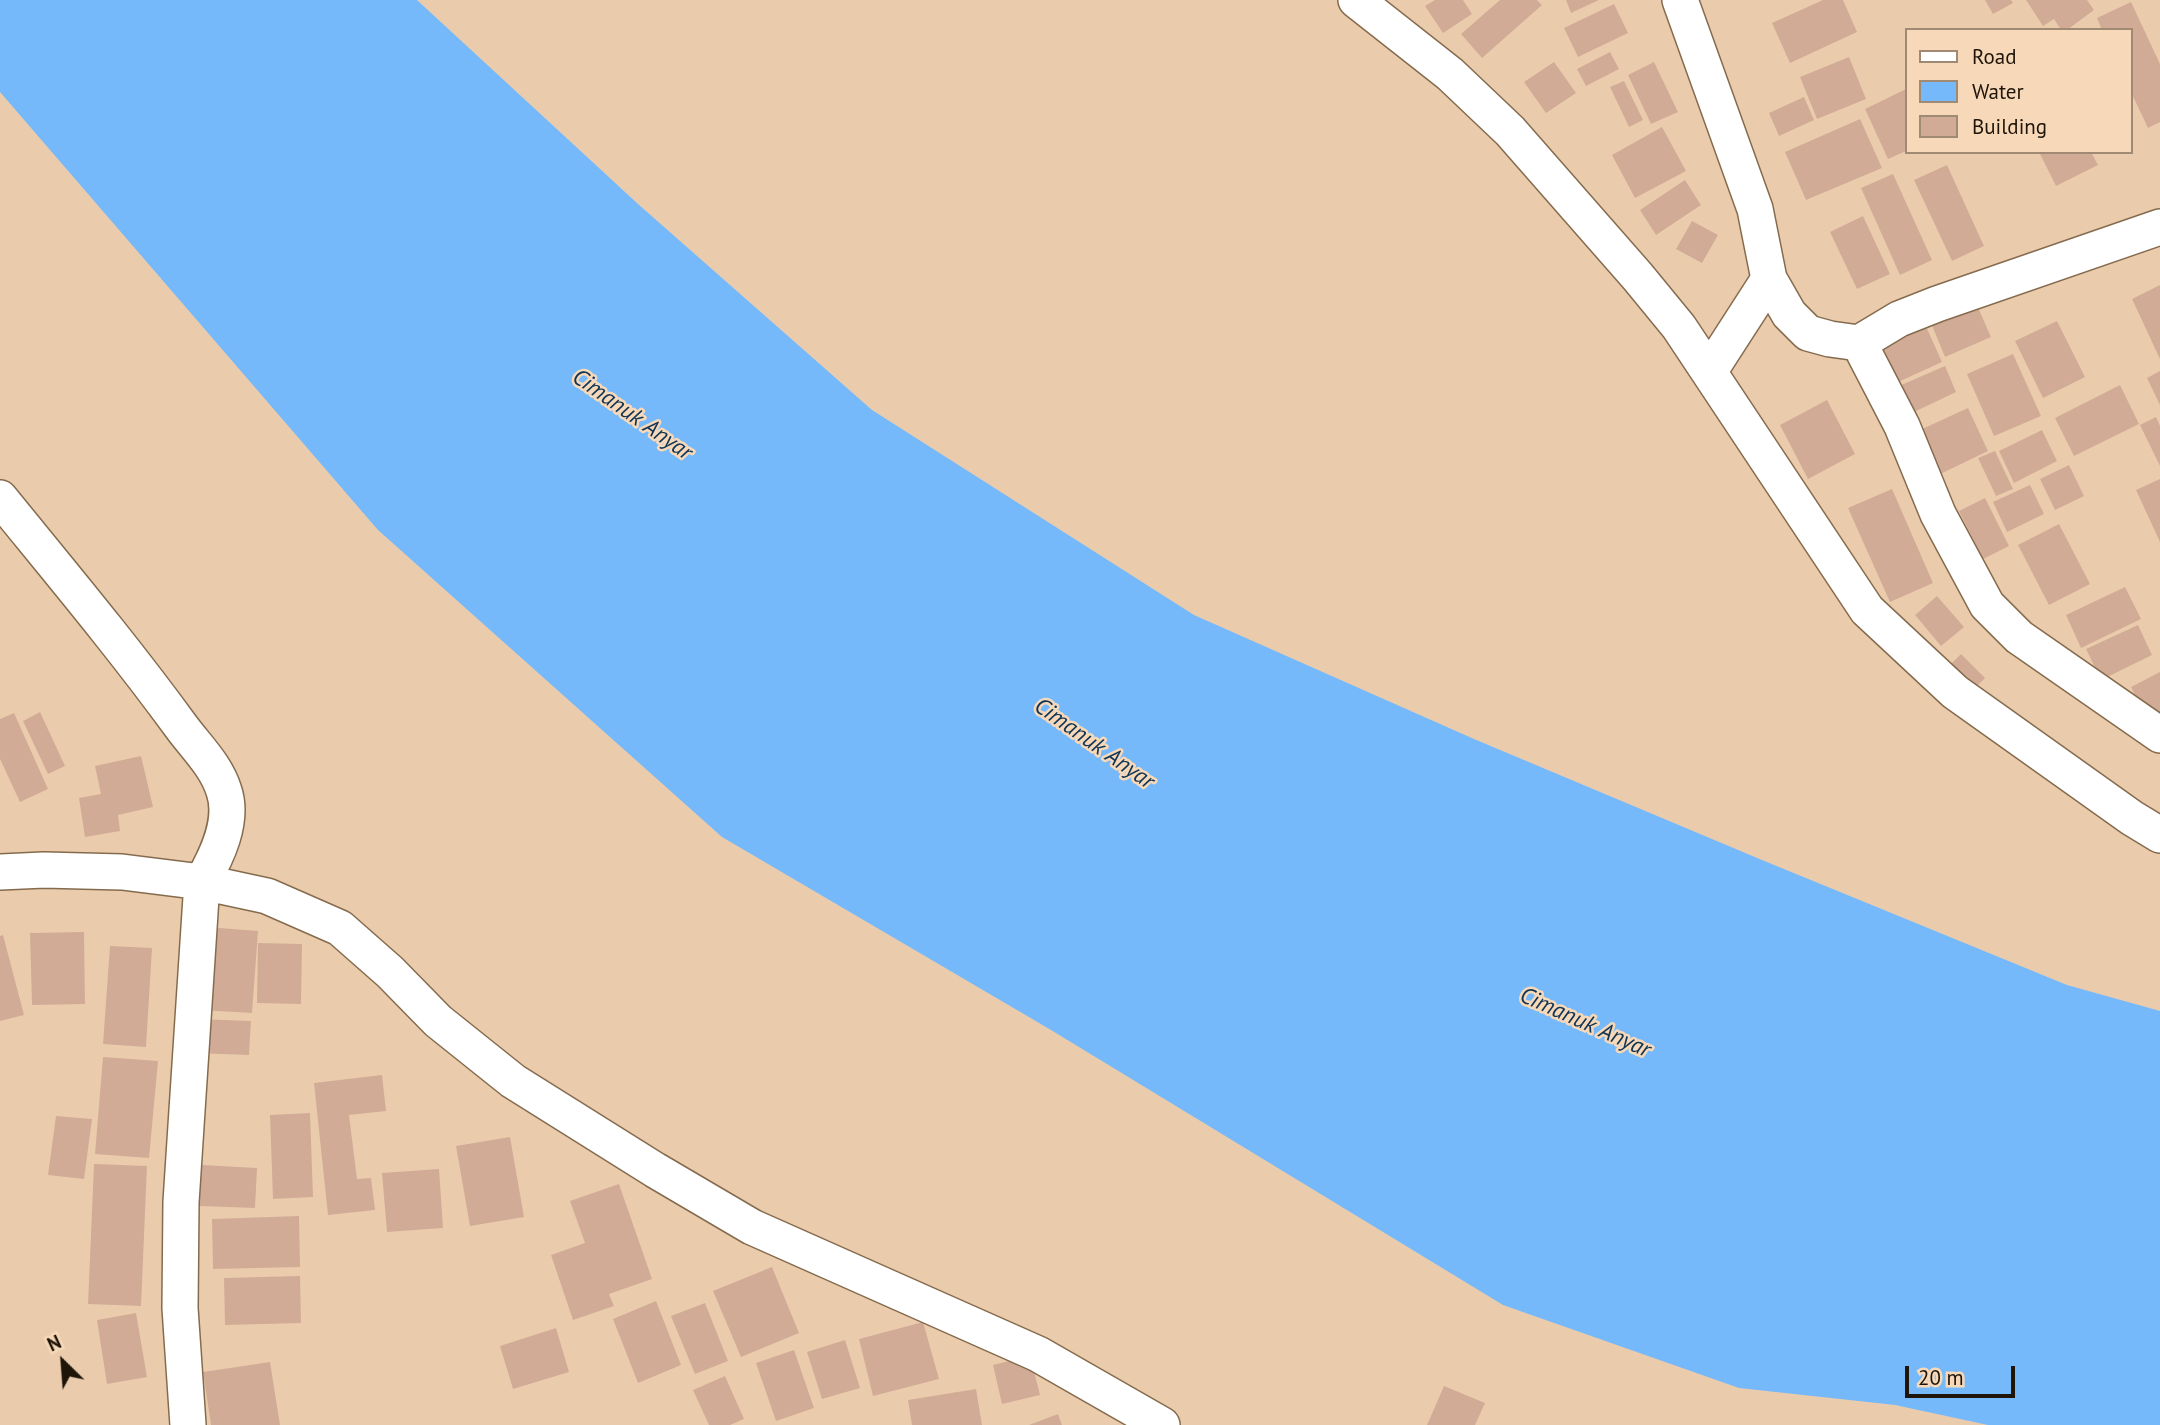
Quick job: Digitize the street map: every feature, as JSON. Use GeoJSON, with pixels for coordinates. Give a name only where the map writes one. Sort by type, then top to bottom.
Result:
{"type":"FeatureCollection","features":[{"type":"Feature","properties":{"kind":"street"},"geometry":{"type":"LineString","coordinates":[[1356,0],[1450,74],[1510,131],[1585,214],[1671,317],[1867,610],[1955,692],[2160,835]]}},
{"type":"Feature","properties":{"kind":"street"},"geometry":{"type":"LineString","coordinates":[[1680,0],[1755,209],[1769,279],[1789,314],[1808,332],[1830,339],[1860,343],[1899,319],[1937,304],[2160,227]]}},
{"type":"Feature","properties":{"kind":"street"},"geometry":{"type":"LineString","coordinates":[[1709,372],[1769,279]]}},
{"type":"Feature","properties":{"kind":"street"},"geometry":{"type":"LineString","coordinates":[[1860,343],[1902,426],[1938,514],[1987,605],[2019,636],[2160,734]]}},
{"type":"Feature","properties":{"kind":"street"},"geometry":{"type":"LineString","coordinates":[[0,498],[127,653],[216,771],[225,793],[228,818],[214,861],[202,882],[181,1202],[180,1308],[188,1425]]}},
{"type":"Feature","properties":{"kind":"street"},"geometry":{"type":"LineString","coordinates":[[0,872],[122,872],[202,882],[267,896],[340,928],[390,972],[438,1021],[513,1081],[655,1170],[752,1227],[1038,1354],[1162,1425]]}},
{"type":"Feature","properties":{"kind":"water","name":"Cimanuk Anyar"},"geometry":{"type":"Polygon","coordinates":[[[0,0],[417,0],[638,204],[872,410],[1194,615],[1474,739],[1762,860],[2067,985],[2160,1011],[2160,1425],[1988,1425],[1895,1405],[1739,1388],[1503,1305],[1051,1030],[722,837],[378,530],[0,92],[0,0]]]}},
{"type":"Feature","properties":{"kind":"building"},"geometry":{"type":"Polygon","coordinates":[[[1435,0],[1463,0],[1472,14],[1443,33],[1425,6],[1435,0]]]}},
{"type":"Feature","properties":{"kind":"building"},"geometry":{"type":"Polygon","coordinates":[[[1500,0],[1537,0],[1542,5],[1482,58],[1461,34],[1500,0]]]}},
{"type":"Feature","properties":{"kind":"building"},"geometry":{"type":"Polygon","coordinates":[[[1566,0],[1599,0],[1571,13],[1566,0]]]}},
{"type":"Feature","properties":{"kind":"building"},"geometry":{"type":"Polygon","coordinates":[[[1823,0],[1843,0],[1857,32],[1790,63],[1772,23],[1823,0]]]}},
{"type":"Feature","properties":{"kind":"building"},"geometry":{"type":"Polygon","coordinates":[[[1985,0],[2011,0],[2013,3],[1993,14],[1985,0]]]}},
{"type":"Feature","properties":{"kind":"building"},"geometry":{"type":"Polygon","coordinates":[[[2026,0],[2087,0],[2094,10],[2070,28],[2060,28],[2054,19],[2043,26],[2026,0]]]}},
{"type":"Feature","properties":{"kind":"building"},"geometry":{"type":"Polygon","coordinates":[[[2131,2],[2160,64],[2160,122],[2148,128],[2132,94],[2132,28],[2101,28],[2097,18],[2131,2]]]}},
{"type":"Feature","properties":{"kind":"building"},"geometry":{"type":"Polygon","coordinates":[[[1614,4],[1628,33],[1578,57],[1564,28],[1614,4]]]}},
{"type":"Feature","properties":{"kind":"building"},"geometry":{"type":"Polygon","coordinates":[[[1610,52],[1619,69],[1586,86],[1577,69],[1610,52]]]}},
{"type":"Feature","properties":{"kind":"building"},"geometry":{"type":"Polygon","coordinates":[[[1849,57],[1866,99],[1817,119],[1800,77],[1849,57]]]}},
{"type":"Feature","properties":{"kind":"building"},"geometry":{"type":"Polygon","coordinates":[[[1554,62],[1576,93],[1546,113],[1524,82],[1554,62]]]}},
{"type":"Feature","properties":{"kind":"building"},"geometry":{"type":"Polygon","coordinates":[[[1654,62],[1678,112],[1651,124],[1628,75],[1654,62]]]}},
{"type":"Feature","properties":{"kind":"building"},"geometry":{"type":"Polygon","coordinates":[[[1624,81],[1643,120],[1629,127],[1610,87],[1624,81]]]}},
{"type":"Feature","properties":{"kind":"building"},"geometry":{"type":"Polygon","coordinates":[[[1904,90],[1904,152],[1888,159],[1865,109],[1904,90]]]}},
{"type":"Feature","properties":{"kind":"building"},"geometry":{"type":"Polygon","coordinates":[[[1804,97],[1814,120],[1779,136],[1769,113],[1804,97]]]}},
{"type":"Feature","properties":{"kind":"building"},"geometry":{"type":"Polygon","coordinates":[[[1860,119],[1882,168],[1806,200],[1785,152],[1860,119]]]}},
{"type":"Feature","properties":{"kind":"building"},"geometry":{"type":"Polygon","coordinates":[[[1662,127],[1686,171],[1635,198],[1612,155],[1662,127]]]}},
{"type":"Feature","properties":{"kind":"building"},"geometry":{"type":"Polygon","coordinates":[[[2040,154],[2092,154],[2098,165],[2056,186],[2040,154]]]}},
{"type":"Feature","properties":{"kind":"building"},"geometry":{"type":"Polygon","coordinates":[[[1947,165],[1984,246],[1952,261],[1914,180],[1947,165]]]}},
{"type":"Feature","properties":{"kind":"building"},"geometry":{"type":"Polygon","coordinates":[[[1893,174],[1932,260],[1900,275],[1861,188],[1893,174]]]}},
{"type":"Feature","properties":{"kind":"building"},"geometry":{"type":"Polygon","coordinates":[[[1685,180],[1701,205],[1656,235],[1640,210],[1685,180]]]}},
{"type":"Feature","properties":{"kind":"building"},"geometry":{"type":"Polygon","coordinates":[[[1863,216],[1890,274],[1857,289],[1830,232],[1863,216]]]}},
{"type":"Feature","properties":{"kind":"building"},"geometry":{"type":"Polygon","coordinates":[[[1692,221],[1718,235],[1702,263],[1676,249],[1692,221]]]}},
{"type":"Feature","properties":{"kind":"building"},"geometry":{"type":"Polygon","coordinates":[[[2160,285],[2160,359],[2132,299],[2160,285]]]}},
{"type":"Feature","properties":{"kind":"building"},"geometry":{"type":"Polygon","coordinates":[[[1976,303],[1991,337],[1945,357],[1931,323],[1976,303]]]}},
{"type":"Feature","properties":{"kind":"building"},"geometry":{"type":"Polygon","coordinates":[[[2057,321],[2085,377],[2043,398],[2015,341],[2057,321]]]}},
{"type":"Feature","properties":{"kind":"building"},"geometry":{"type":"Polygon","coordinates":[[[1924,322],[1942,362],[1896,383],[1878,342],[1924,322]]]}},
{"type":"Feature","properties":{"kind":"building"},"geometry":{"type":"Polygon","coordinates":[[[2013,354],[2041,416],[1994,436],[1967,374],[2013,354]]]}},
{"type":"Feature","properties":{"kind":"building"},"geometry":{"type":"Polygon","coordinates":[[[1945,366],[1956,392],[1912,413],[1899,386],[1945,366]]]}},
{"type":"Feature","properties":{"kind":"building"},"geometry":{"type":"Polygon","coordinates":[[[2160,371],[2160,405],[2147,378],[2160,371]]]}},
{"type":"Feature","properties":{"kind":"building"},"geometry":{"type":"Polygon","coordinates":[[[2120,385],[2139,424],[2074,456],[2055,418],[2120,385]]]}},
{"type":"Feature","properties":{"kind":"building"},"geometry":{"type":"Polygon","coordinates":[[[1827,400],[1855,454],[1808,479],[1780,425],[1827,400]]]}},
{"type":"Feature","properties":{"kind":"building"},"geometry":{"type":"Polygon","coordinates":[[[1968,408],[1988,451],[1930,479],[1909,435],[1968,408]]]}},
{"type":"Feature","properties":{"kind":"building"},"geometry":{"type":"Polygon","coordinates":[[[2156,417],[2160,426],[2160,466],[2140,425],[2156,417]]]}},
{"type":"Feature","properties":{"kind":"building"},"geometry":{"type":"Polygon","coordinates":[[[2042,430],[2057,461],[2014,483],[1999,451],[2042,430]]]}},
{"type":"Feature","properties":{"kind":"building"},"geometry":{"type":"Polygon","coordinates":[[[1995,451],[2013,489],[1996,496],[1978,458],[1995,451]]]}},
{"type":"Feature","properties":{"kind":"building"},"geometry":{"type":"Polygon","coordinates":[[[2069,465],[2084,496],[2055,510],[2040,479],[2069,465]]]}},
{"type":"Feature","properties":{"kind":"building"},"geometry":{"type":"Polygon","coordinates":[[[2160,479],[2160,542],[2136,490],[2160,479]]]}},
{"type":"Feature","properties":{"kind":"building"},"geometry":{"type":"Polygon","coordinates":[[[2030,485],[2044,514],[2007,532],[1993,502],[2030,485]]]}},
{"type":"Feature","properties":{"kind":"building"},"geometry":{"type":"Polygon","coordinates":[[[1892,489],[1933,583],[1890,602],[1848,508],[1892,489]]]}},
{"type":"Feature","properties":{"kind":"building"},"geometry":{"type":"Polygon","coordinates":[[[1985,498],[2009,546],[1983,559],[1959,511],[1985,498]]]}},
{"type":"Feature","properties":{"kind":"building"},"geometry":{"type":"Polygon","coordinates":[[[2059,524],[2090,584],[2049,605],[2018,545],[2059,524]]]}},
{"type":"Feature","properties":{"kind":"building"},"geometry":{"type":"Polygon","coordinates":[[[2125,587],[2141,619],[2081,648],[2066,615],[2125,587]]]}},
{"type":"Feature","properties":{"kind":"building"},"geometry":{"type":"Polygon","coordinates":[[[1937,596],[1964,627],[1941,646],[1915,615],[1937,596]]]}},
{"type":"Feature","properties":{"kind":"building"},"geometry":{"type":"Polygon","coordinates":[[[2138,625],[2152,655],[2101,680],[2086,649],[2138,625]]]}},
{"type":"Feature","properties":{"kind":"building"},"geometry":{"type":"Polygon","coordinates":[[[1961,654],[1985,678],[1968,695],[1944,671],[1961,654]]]}},
{"type":"Feature","properties":{"kind":"building"},"geometry":{"type":"Polygon","coordinates":[[[2160,672],[2160,724],[2151,729],[2131,687],[2160,672]]]}},
{"type":"Feature","properties":{"kind":"building"},"geometry":{"type":"Polygon","coordinates":[[[40,712],[65,766],[48,774],[23,721],[40,712]]]}},
{"type":"Feature","properties":{"kind":"building"},"geometry":{"type":"Polygon","coordinates":[[[14,713],[48,789],[20,802],[0,759],[0,719],[14,713]]]}},
{"type":"Feature","properties":{"kind":"building"},"geometry":{"type":"Polygon","coordinates":[[[141,756],[153,807],[118,815],[120,831],[85,837],[79,798],[101,794],[95,766],[141,756]]]}},
{"type":"Feature","properties":{"kind":"building"},"geometry":{"type":"Polygon","coordinates":[[[207,927],[258,931],[252,1013],[200,1010],[207,927]]]}},
{"type":"Feature","properties":{"kind":"building"},"geometry":{"type":"Polygon","coordinates":[[[84,932],[85,1004],[32,1005],[30,933],[84,932]]]}},
{"type":"Feature","properties":{"kind":"building"},"geometry":{"type":"Polygon","coordinates":[[[3,935],[24,1015],[0,1021],[0,936],[3,935]]]}},
{"type":"Feature","properties":{"kind":"building"},"geometry":{"type":"Polygon","coordinates":[[[258,943],[302,944],[301,1004],[257,1003],[258,943]]]}},
{"type":"Feature","properties":{"kind":"building"},"geometry":{"type":"Polygon","coordinates":[[[110,946],[152,948],[146,1047],[103,1044],[110,946]]]}},
{"type":"Feature","properties":{"kind":"building"},"geometry":{"type":"Polygon","coordinates":[[[197,1019],[251,1021],[249,1055],[195,1053],[197,1019]]]}},
{"type":"Feature","properties":{"kind":"building"},"geometry":{"type":"Polygon","coordinates":[[[103,1057],[158,1061],[149,1158],[95,1154],[103,1057]]]}},
{"type":"Feature","properties":{"kind":"building"},"geometry":{"type":"Polygon","coordinates":[[[382,1075],[386,1111],[349,1115],[357,1179],[371,1178],[375,1210],[328,1215],[314,1083],[382,1075]]]}},
{"type":"Feature","properties":{"kind":"building"},"geometry":{"type":"Polygon","coordinates":[[[310,1113],[313,1197],[273,1199],[270,1115],[310,1113]]]}},
{"type":"Feature","properties":{"kind":"building"},"geometry":{"type":"Polygon","coordinates":[[[56,1116],[92,1119],[84,1179],[48,1175],[56,1116]]]}},
{"type":"Feature","properties":{"kind":"building"},"geometry":{"type":"Polygon","coordinates":[[[510,1137],[524,1217],[470,1226],[456,1146],[510,1137]]]}},
{"type":"Feature","properties":{"kind":"building"},"geometry":{"type":"Polygon","coordinates":[[[94,1164],[147,1166],[141,1306],[88,1304],[94,1164]]]}},
{"type":"Feature","properties":{"kind":"building"},"geometry":{"type":"Polygon","coordinates":[[[202,1165],[257,1168],[255,1208],[199,1206],[202,1165]]]}},
{"type":"Feature","properties":{"kind":"building"},"geometry":{"type":"Polygon","coordinates":[[[439,1169],[443,1228],[387,1232],[382,1173],[439,1169]]]}},
{"type":"Feature","properties":{"kind":"building"},"geometry":{"type":"Polygon","coordinates":[[[619,1184],[652,1279],[609,1294],[614,1306],[573,1320],[551,1255],[585,1243],[570,1201],[619,1184]]]}},
{"type":"Feature","properties":{"kind":"building"},"geometry":{"type":"Polygon","coordinates":[[[299,1216],[300,1267],[213,1269],[212,1219],[299,1216]]]}},
{"type":"Feature","properties":{"kind":"building"},"geometry":{"type":"Polygon","coordinates":[[[772,1267],[799,1333],[741,1357],[713,1291],[772,1267]]]}},
{"type":"Feature","properties":{"kind":"building"},"geometry":{"type":"Polygon","coordinates":[[[300,1276],[301,1323],[225,1325],[224,1278],[300,1276]]]}},
{"type":"Feature","properties":{"kind":"building"},"geometry":{"type":"Polygon","coordinates":[[[656,1301],[681,1365],[638,1383],[613,1319],[656,1301]]]}},
{"type":"Feature","properties":{"kind":"building"},"geometry":{"type":"Polygon","coordinates":[[[705,1303],[728,1361],[695,1374],[671,1316],[705,1303]]]}},
{"type":"Feature","properties":{"kind":"building"},"geometry":{"type":"Polygon","coordinates":[[[136,1313],[147,1377],[107,1384],[97,1320],[136,1313]]]}},
{"type":"Feature","properties":{"kind":"building"},"geometry":{"type":"Polygon","coordinates":[[[923,1322],[939,1379],[873,1396],[859,1339],[923,1322]]]}},
{"type":"Feature","properties":{"kind":"building"},"geometry":{"type":"Polygon","coordinates":[[[556,1328],[569,1372],[513,1389],[500,1346],[556,1328]]]}},
{"type":"Feature","properties":{"kind":"building"},"geometry":{"type":"Polygon","coordinates":[[[845,1340],[860,1388],[822,1399],[807,1352],[845,1340]]]}},
{"type":"Feature","properties":{"kind":"building"},"geometry":{"type":"Polygon","coordinates":[[[794,1350],[814,1408],[776,1421],[756,1363],[794,1350]]]}},
{"type":"Feature","properties":{"kind":"building"},"geometry":{"type":"Polygon","coordinates":[[[1030,1356],[1040,1395],[1002,1404],[993,1365],[1030,1356]]]}},
{"type":"Feature","properties":{"kind":"building"},"geometry":{"type":"Polygon","coordinates":[[[270,1362],[280,1425],[211,1425],[203,1372],[270,1362]]]}},
{"type":"Feature","properties":{"kind":"building"},"geometry":{"type":"Polygon","coordinates":[[[725,1376],[744,1419],[730,1425],[709,1425],[693,1390],[725,1376]]]}},
{"type":"Feature","properties":{"kind":"building"},"geometry":{"type":"Polygon","coordinates":[[[1444,1386],[1485,1403],[1475,1425],[1427,1425],[1444,1386]]]}},
{"type":"Feature","properties":{"kind":"building"},"geometry":{"type":"Polygon","coordinates":[[[976,1389],[982,1425],[912,1425],[908,1400],[976,1389]]]}},
{"type":"Feature","properties":{"kind":"building"},"geometry":{"type":"Polygon","coordinates":[[[1058,1414],[1062,1425],[1029,1425],[1058,1414]]]}}]}
